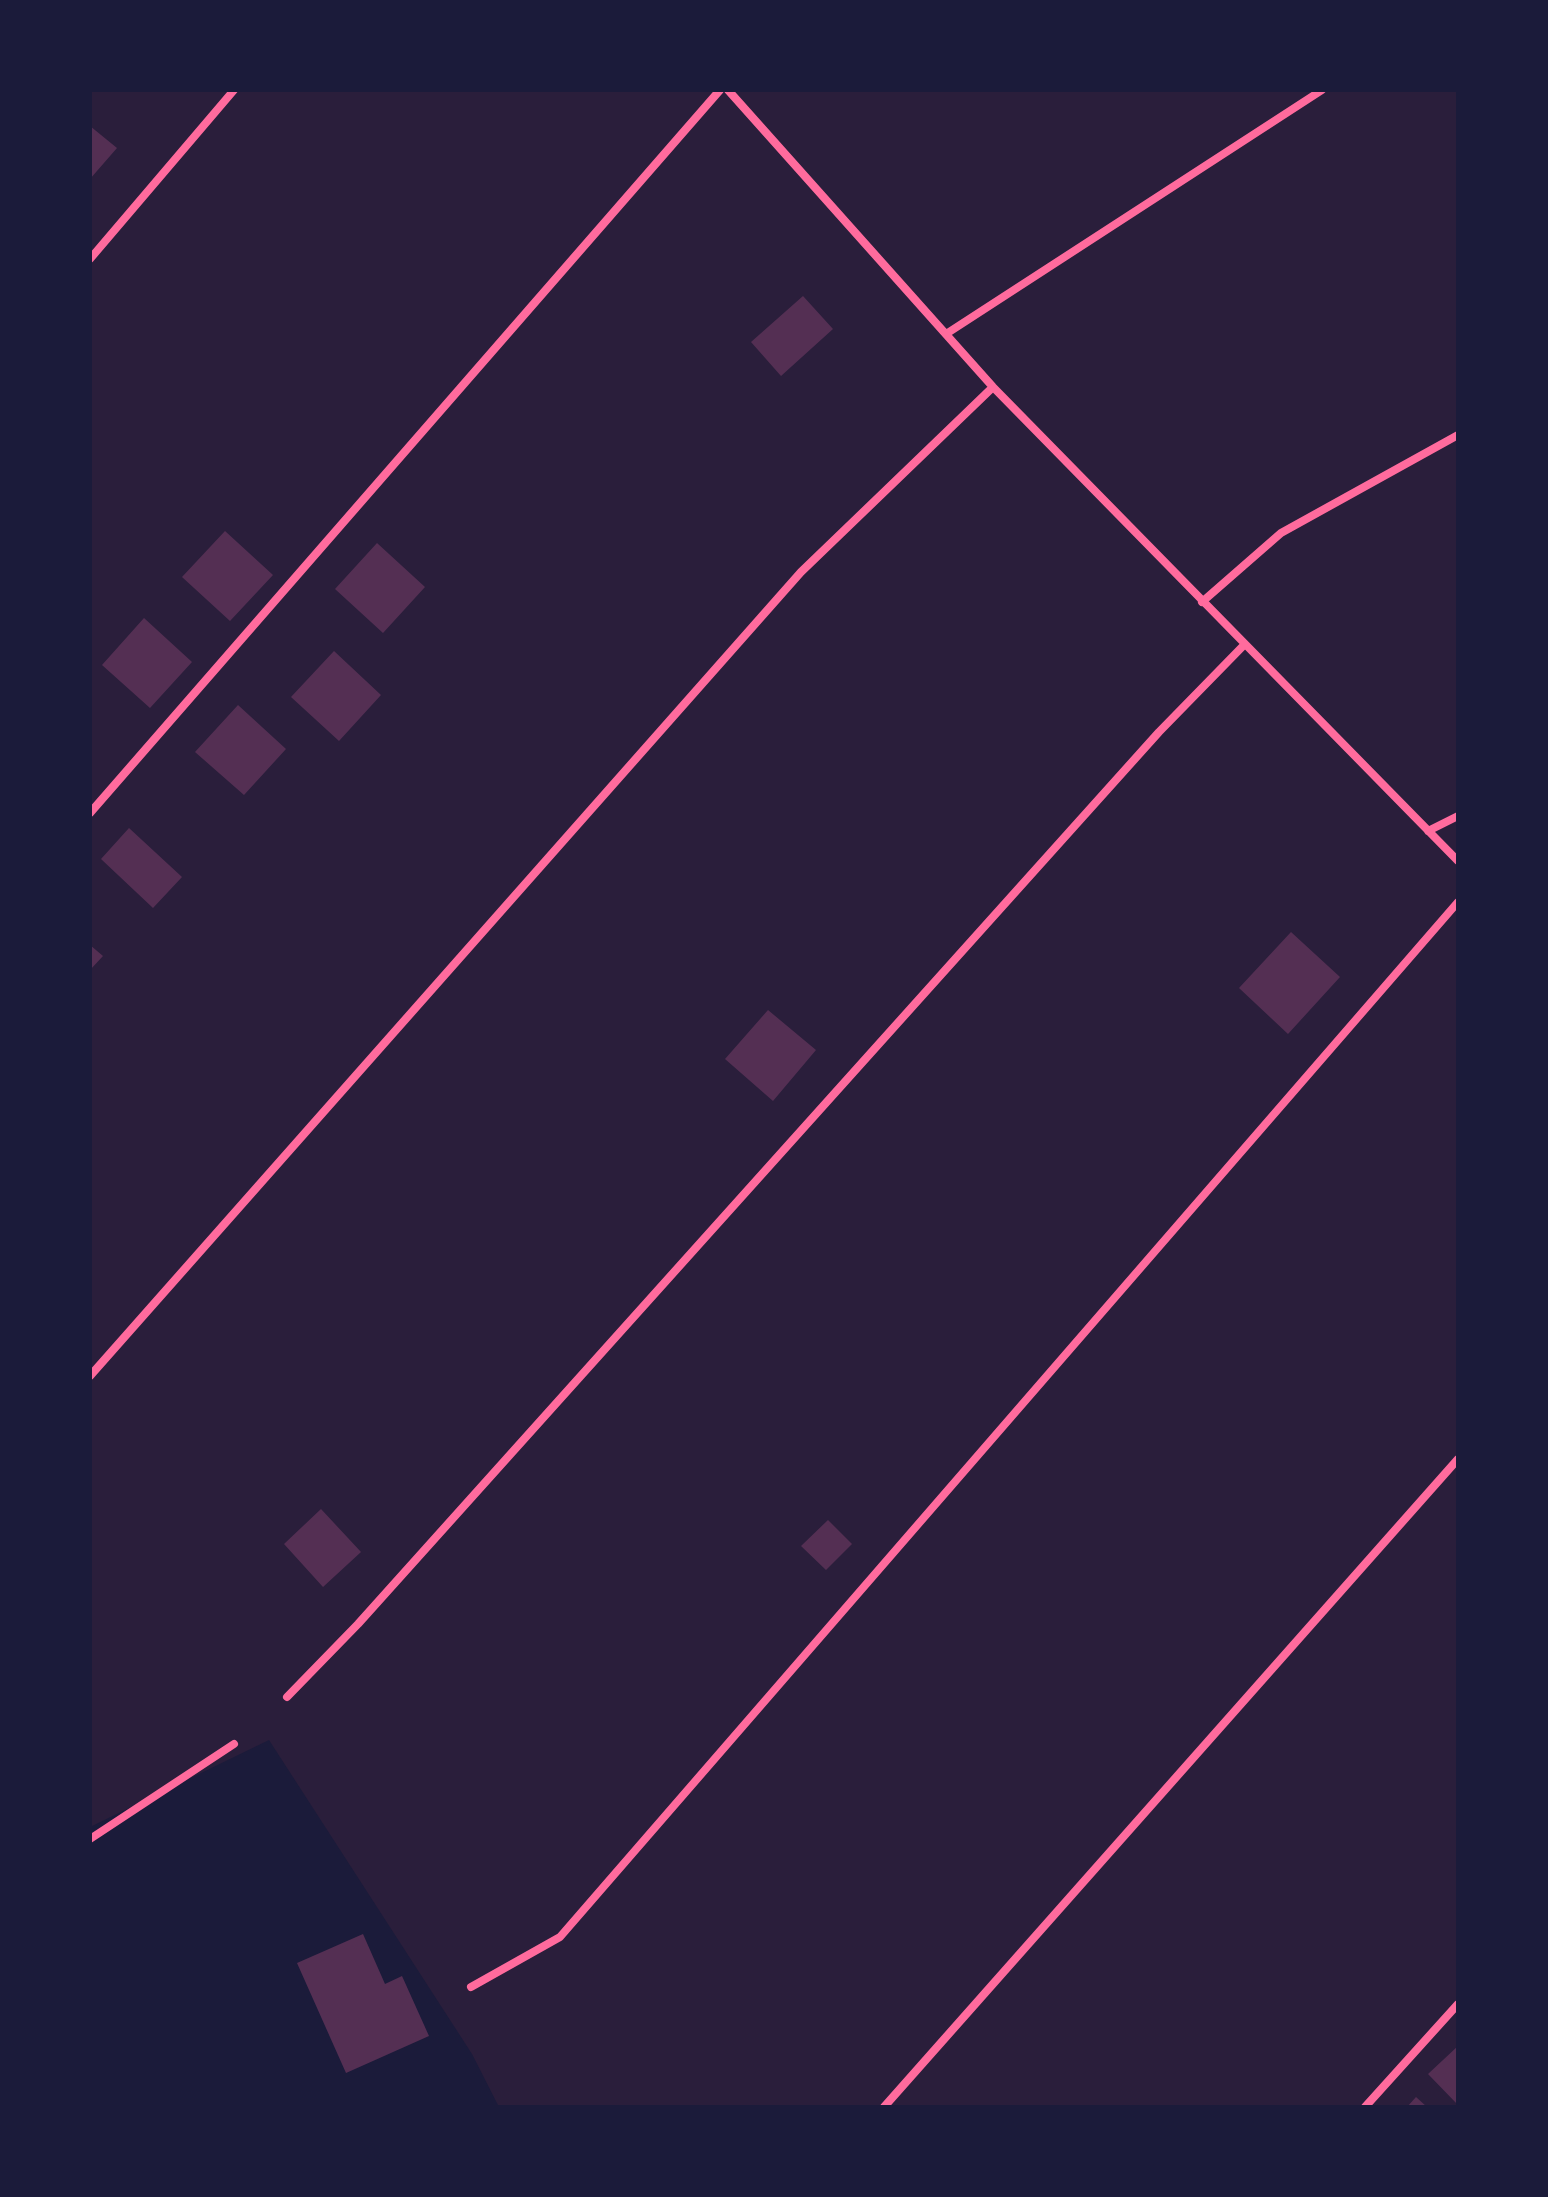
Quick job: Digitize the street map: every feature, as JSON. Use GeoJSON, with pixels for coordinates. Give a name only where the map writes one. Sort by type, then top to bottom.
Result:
{"type":"FeatureCollection","features":[{"type":"Feature","properties":{"kind":"street"},"geometry":{"type":"LineString","coordinates":[[90,259],[234,90]]}},
{"type":"Feature","properties":{"kind":"street"},"geometry":{"type":"LineString","coordinates":[[90,813],[720,90]]}},
{"type":"Feature","properties":{"kind":"street"},"geometry":{"type":"LineString","coordinates":[[728,90],[993,387],[1458,861]]}},
{"type":"Feature","properties":{"kind":"street"},"geometry":{"type":"LineString","coordinates":[[946,334],[1322,90]]}},
{"type":"Feature","properties":{"kind":"street"},"geometry":{"type":"LineString","coordinates":[[90,1376],[801,572],[993,387]]}},
{"type":"Feature","properties":{"kind":"street"},"geometry":{"type":"LineString","coordinates":[[1202,602],[1281,533],[1458,435]]}},
{"type":"Feature","properties":{"kind":"street"},"geometry":{"type":"LineString","coordinates":[[287,1697],[368,1612],[1148,744],[1244,645]]}},
{"type":"Feature","properties":{"kind":"street"},"geometry":{"type":"LineString","coordinates":[[1428,831],[1458,816]]}},
{"type":"Feature","properties":{"kind":"street"},"geometry":{"type":"LineString","coordinates":[[471,1987],[560,1937],[1458,902]]}},
{"type":"Feature","properties":{"kind":"street"},"geometry":{"type":"LineString","coordinates":[[884,2107],[1458,1459]]}},
{"type":"Feature","properties":{"kind":"street"},"geometry":{"type":"LineString","coordinates":[[90,1839],[234,1744]]}},
{"type":"Feature","properties":{"kind":"street"},"geometry":{"type":"LineString","coordinates":[[1365,2107],[1458,2004]]}},
{"type":"Feature","properties":{"kind":"shaded area"},"geometry":{"type":"Polygon","coordinates":[[[90,90],[1458,90],[1458,2107],[499,2107],[472,2054],[269,1740],[90,1827],[90,90]]]}},
{"type":"Feature","properties":{"kind":"building"},"geometry":{"type":"Polygon","coordinates":[[[90,126],[117,148],[90,179],[90,126]]]}},
{"type":"Feature","properties":{"kind":"building"},"geometry":{"type":"Polygon","coordinates":[[[803,296],[833,329],[781,376],[751,342],[803,296]]]}},
{"type":"Feature","properties":{"kind":"building"},"geometry":{"type":"Polygon","coordinates":[[[225,531],[273,575],[230,621],[182,577],[225,531]]]}},
{"type":"Feature","properties":{"kind":"building"},"geometry":{"type":"Polygon","coordinates":[[[377,543],[425,587],[383,633],[335,589],[377,543]]]}},
{"type":"Feature","properties":{"kind":"building"},"geometry":{"type":"Polygon","coordinates":[[[144,618],[192,662],[150,708],[102,665],[144,618]]]}},
{"type":"Feature","properties":{"kind":"building"},"geometry":{"type":"Polygon","coordinates":[[[334,651],[381,695],[339,741],[291,697],[334,651]]]}},
{"type":"Feature","properties":{"kind":"building"},"geometry":{"type":"Polygon","coordinates":[[[238,705],[286,749],[244,795],[195,752],[238,705]]]}},
{"type":"Feature","properties":{"kind":"building"},"geometry":{"type":"Polygon","coordinates":[[[129,828],[182,877],[153,908],[101,859],[129,828]]]}},
{"type":"Feature","properties":{"kind":"building"},"geometry":{"type":"Polygon","coordinates":[[[1291,932],[1340,977],[1288,1034],[1239,988],[1291,932]]]}},
{"type":"Feature","properties":{"kind":"building"},"geometry":{"type":"Polygon","coordinates":[[[90,945],[103,956],[90,970],[90,945]]]}},
{"type":"Feature","properties":{"kind":"building"},"geometry":{"type":"Polygon","coordinates":[[[768,1010],[816,1050],[773,1101],[725,1059],[768,1010]]]}},
{"type":"Feature","properties":{"kind":"building"},"geometry":{"type":"Polygon","coordinates":[[[321,1509],[361,1552],[323,1587],[284,1544],[321,1509]]]}},
{"type":"Feature","properties":{"kind":"building"},"geometry":{"type":"Polygon","coordinates":[[[828,1520],[852,1544],[826,1570],[801,1546],[828,1520]]]}},
{"type":"Feature","properties":{"kind":"building"},"geometry":{"type":"Polygon","coordinates":[[[363,1934],[385,1984],[402,1976],[429,2036],[346,2073],[297,1963],[363,1934]]]}},
{"type":"Feature","properties":{"kind":"building"},"geometry":{"type":"Polygon","coordinates":[[[1458,2046],[1458,2105],[1428,2074],[1458,2046]]]}},
{"type":"Feature","properties":{"kind":"building"},"geometry":{"type":"Polygon","coordinates":[[[1416,2097],[1427,2107],[1407,2107],[1416,2097]]]}}]}
